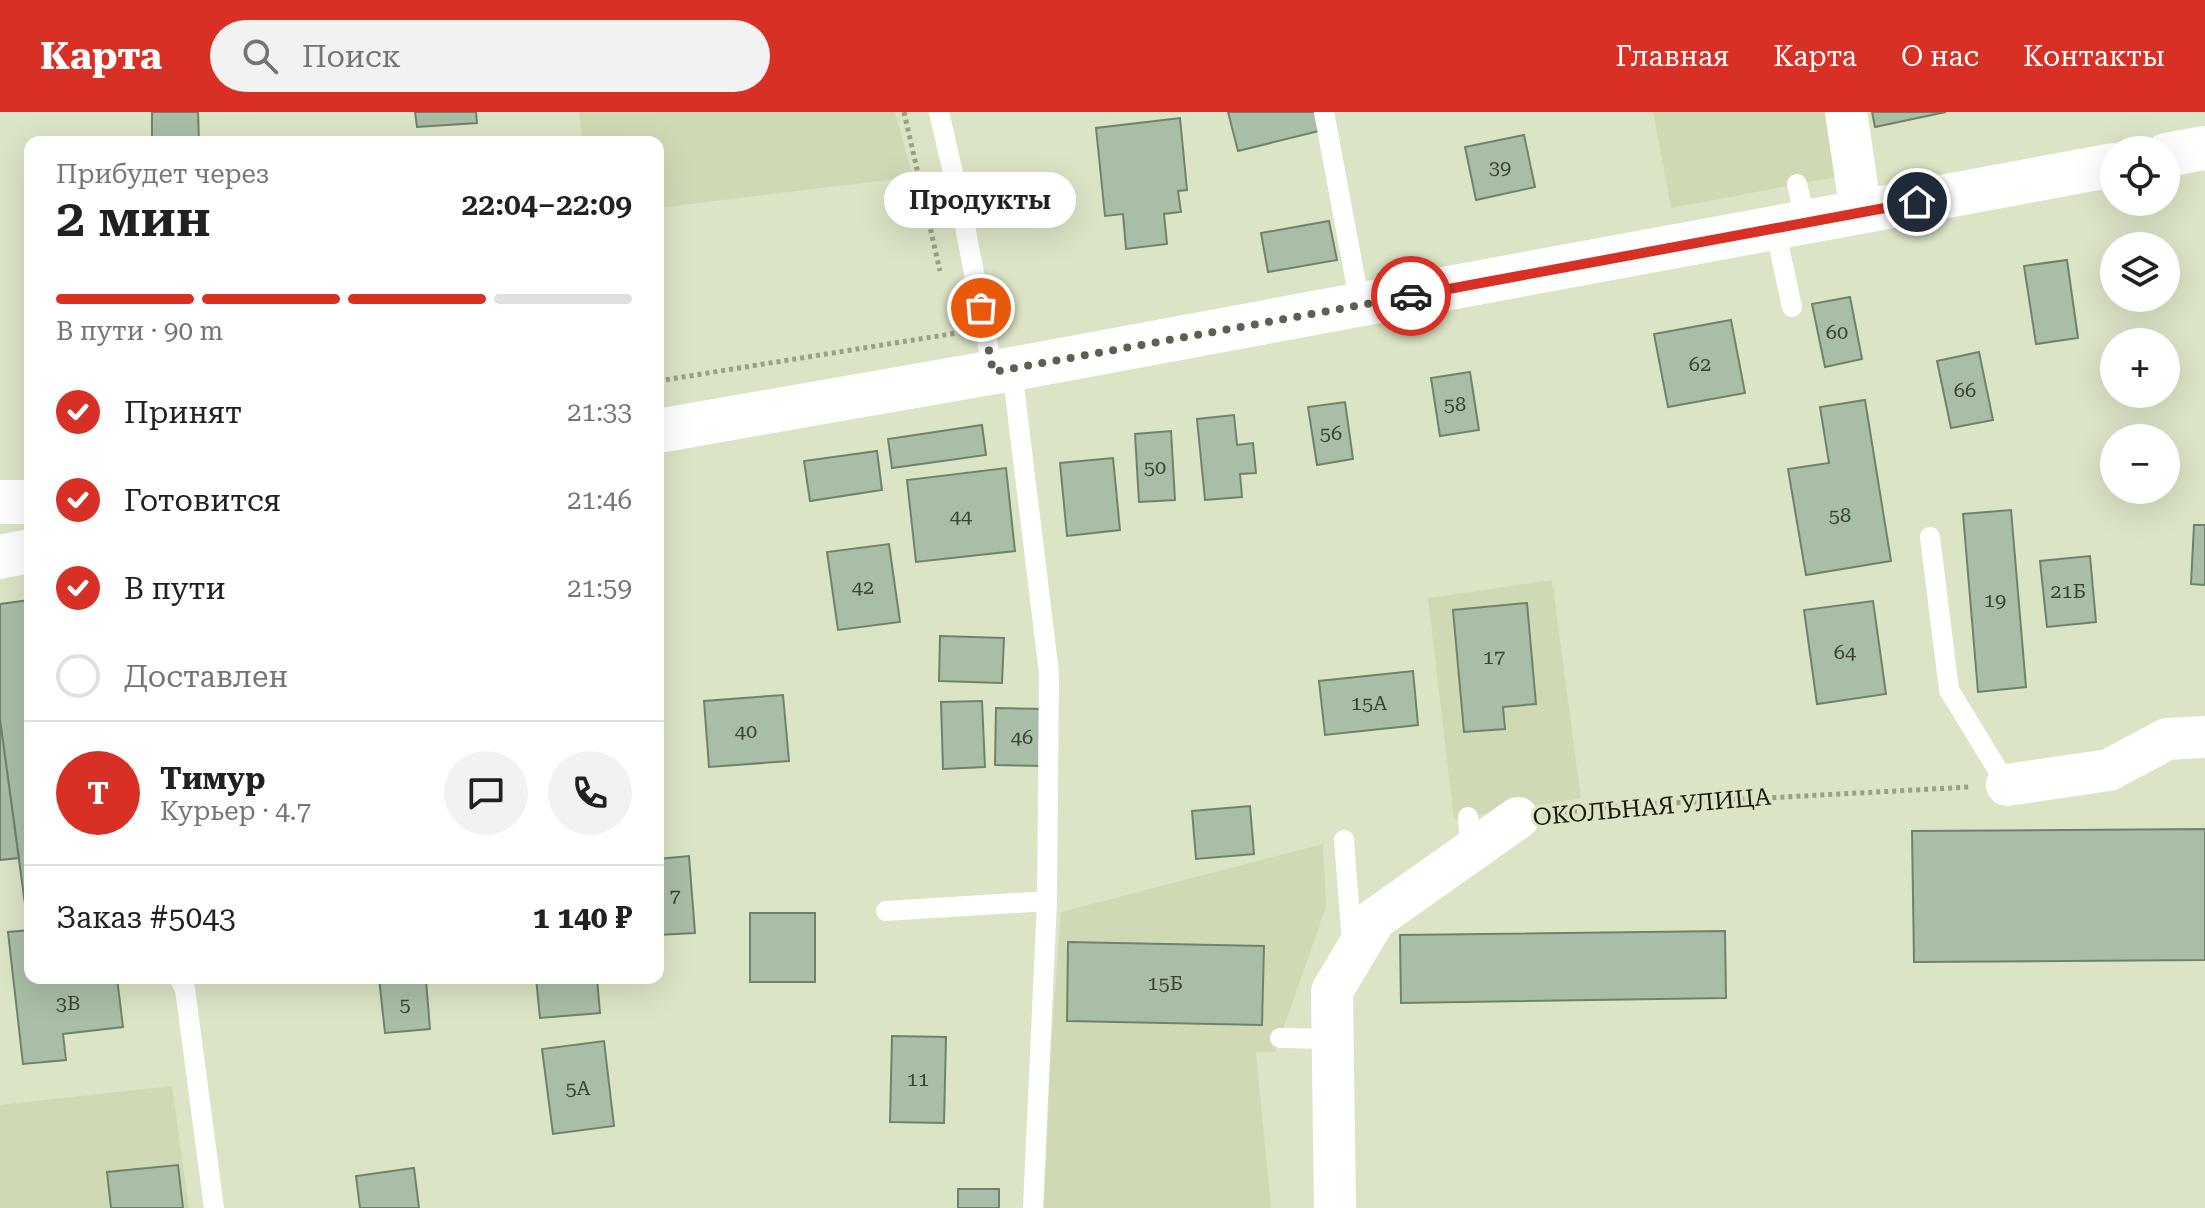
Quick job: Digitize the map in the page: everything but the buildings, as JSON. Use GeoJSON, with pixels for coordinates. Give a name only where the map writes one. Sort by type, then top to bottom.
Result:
{"type":"FeatureCollection","features":[{"type":"Feature","properties":{"kind":"main road"},"geometry":{"type":"LineString","coordinates":[[2180,152],[2205,148]]}},
{"type":"Feature","properties":{"kind":"main road"},"geometry":{"type":"LineString","coordinates":[[664,430],[1360,305],[1792,212],[1861,212],[2100,168]]}},
{"type":"Feature","properties":{"kind":"main road"},"geometry":{"type":"LineString","coordinates":[[0,502],[24,502]]}},
{"type":"Feature","properties":{"kind":"main road"},"geometry":{"type":"LineString","coordinates":[[0,557],[24,552]]}},
{"type":"Feature","properties":{"kind":"street"},"geometry":{"type":"LineString","coordinates":[[1846,112],[1861,212]]}},
{"type":"Feature","properties":{"kind":"street"},"geometry":{"type":"LineString","coordinates":[[2007,785],[2109,770],[2167,739],[2205,737]]}},
{"type":"Feature","properties":{"kind":"street","name":"ОКОЛЬНАЯ УЛИЦА"},"geometry":{"type":"LineString","coordinates":[[1335,1208],[1332,991],[1375,919],[1452,861],[1518,818]]}},
{"type":"Feature","properties":{"kind":"lane"},"geometry":{"type":"LineString","coordinates":[[939,112],[985,328],[1003,371],[1049,673],[1047,901],[1033,1208]]}},
{"type":"Feature","properties":{"kind":"lane"},"geometry":{"type":"LineString","coordinates":[[1324,112],[1360,305]]}},
{"type":"Feature","properties":{"kind":"lane"},"geometry":{"type":"LineString","coordinates":[[1792,212],[1792,307]]}},
{"type":"Feature","properties":{"kind":"lane"},"geometry":{"type":"LineString","coordinates":[[1930,537],[1949,690],[2007,785]]}},
{"type":"Feature","properties":{"kind":"lane"},"geometry":{"type":"LineString","coordinates":[[1344,840],[1353,956]]}},
{"type":"Feature","properties":{"kind":"lane"},"geometry":{"type":"LineString","coordinates":[[886,911],[1047,901]]}},
{"type":"Feature","properties":{"kind":"lane"},"geometry":{"type":"LineString","coordinates":[[182,984],[214,1208]]}},
{"type":"Feature","properties":{"kind":"lane"},"geometry":{"type":"LineString","coordinates":[[1280,1038],[1333,1039]]}},
{"type":"Feature","properties":{"kind":"path"},"geometry":{"type":"LineString","coordinates":[[904,112],[941,274]]}},
{"type":"Feature","properties":{"kind":"path"},"geometry":{"type":"LineString","coordinates":[[664,380],[985,328]]}},
{"type":"Feature","properties":{"kind":"path","name":"ОКОЛЬНАЯ УЛИЦА"},"geometry":{"type":"LineString","coordinates":[[1518,818],[1616,806],[2007,785]]}},
{"type":"Feature","properties":{"kind":"shaded area"},"geometry":{"type":"Polygon","coordinates":[[[579,112],[895,112],[913,177],[664,207],[664,136],[582,136],[579,112]]]}},
{"type":"Feature","properties":{"kind":"shaded area"},"geometry":{"type":"Polygon","coordinates":[[[1653,112],[1825,112],[1836,177],[1671,208],[1653,112]]]}},
{"type":"Feature","properties":{"kind":"shaded area"},"geometry":{"type":"Polygon","coordinates":[[[1552,580],[1581,798],[1454,819],[1428,598],[1552,580]]]}},
{"type":"Feature","properties":{"kind":"shaded area"},"geometry":{"type":"Polygon","coordinates":[[[1323,844],[1326,907],[1275,1052],[1256,1052],[1271,1208],[1044,1208],[1061,912],[1323,844]]]}},
{"type":"Feature","properties":{"kind":"shaded area"},"geometry":{"type":"Polygon","coordinates":[[[172,1086],[189,1208],[0,1208],[0,1105],[172,1086]]]}},
{"type":"Feature","properties":{"kind":"way so far"},"geometry":{"type":"LineString","coordinates":[[981,308],[993,372],[1411,296]]}},
{"type":"Feature","properties":{"kind":"place","name":"Продукты"},"geometry":{"type":"Point","coordinates":[981,308]}},
{"type":"Feature","properties":{"kind":"route"},"geometry":{"type":"LineString","coordinates":[[1411,296],[1917,202]]}}]}
